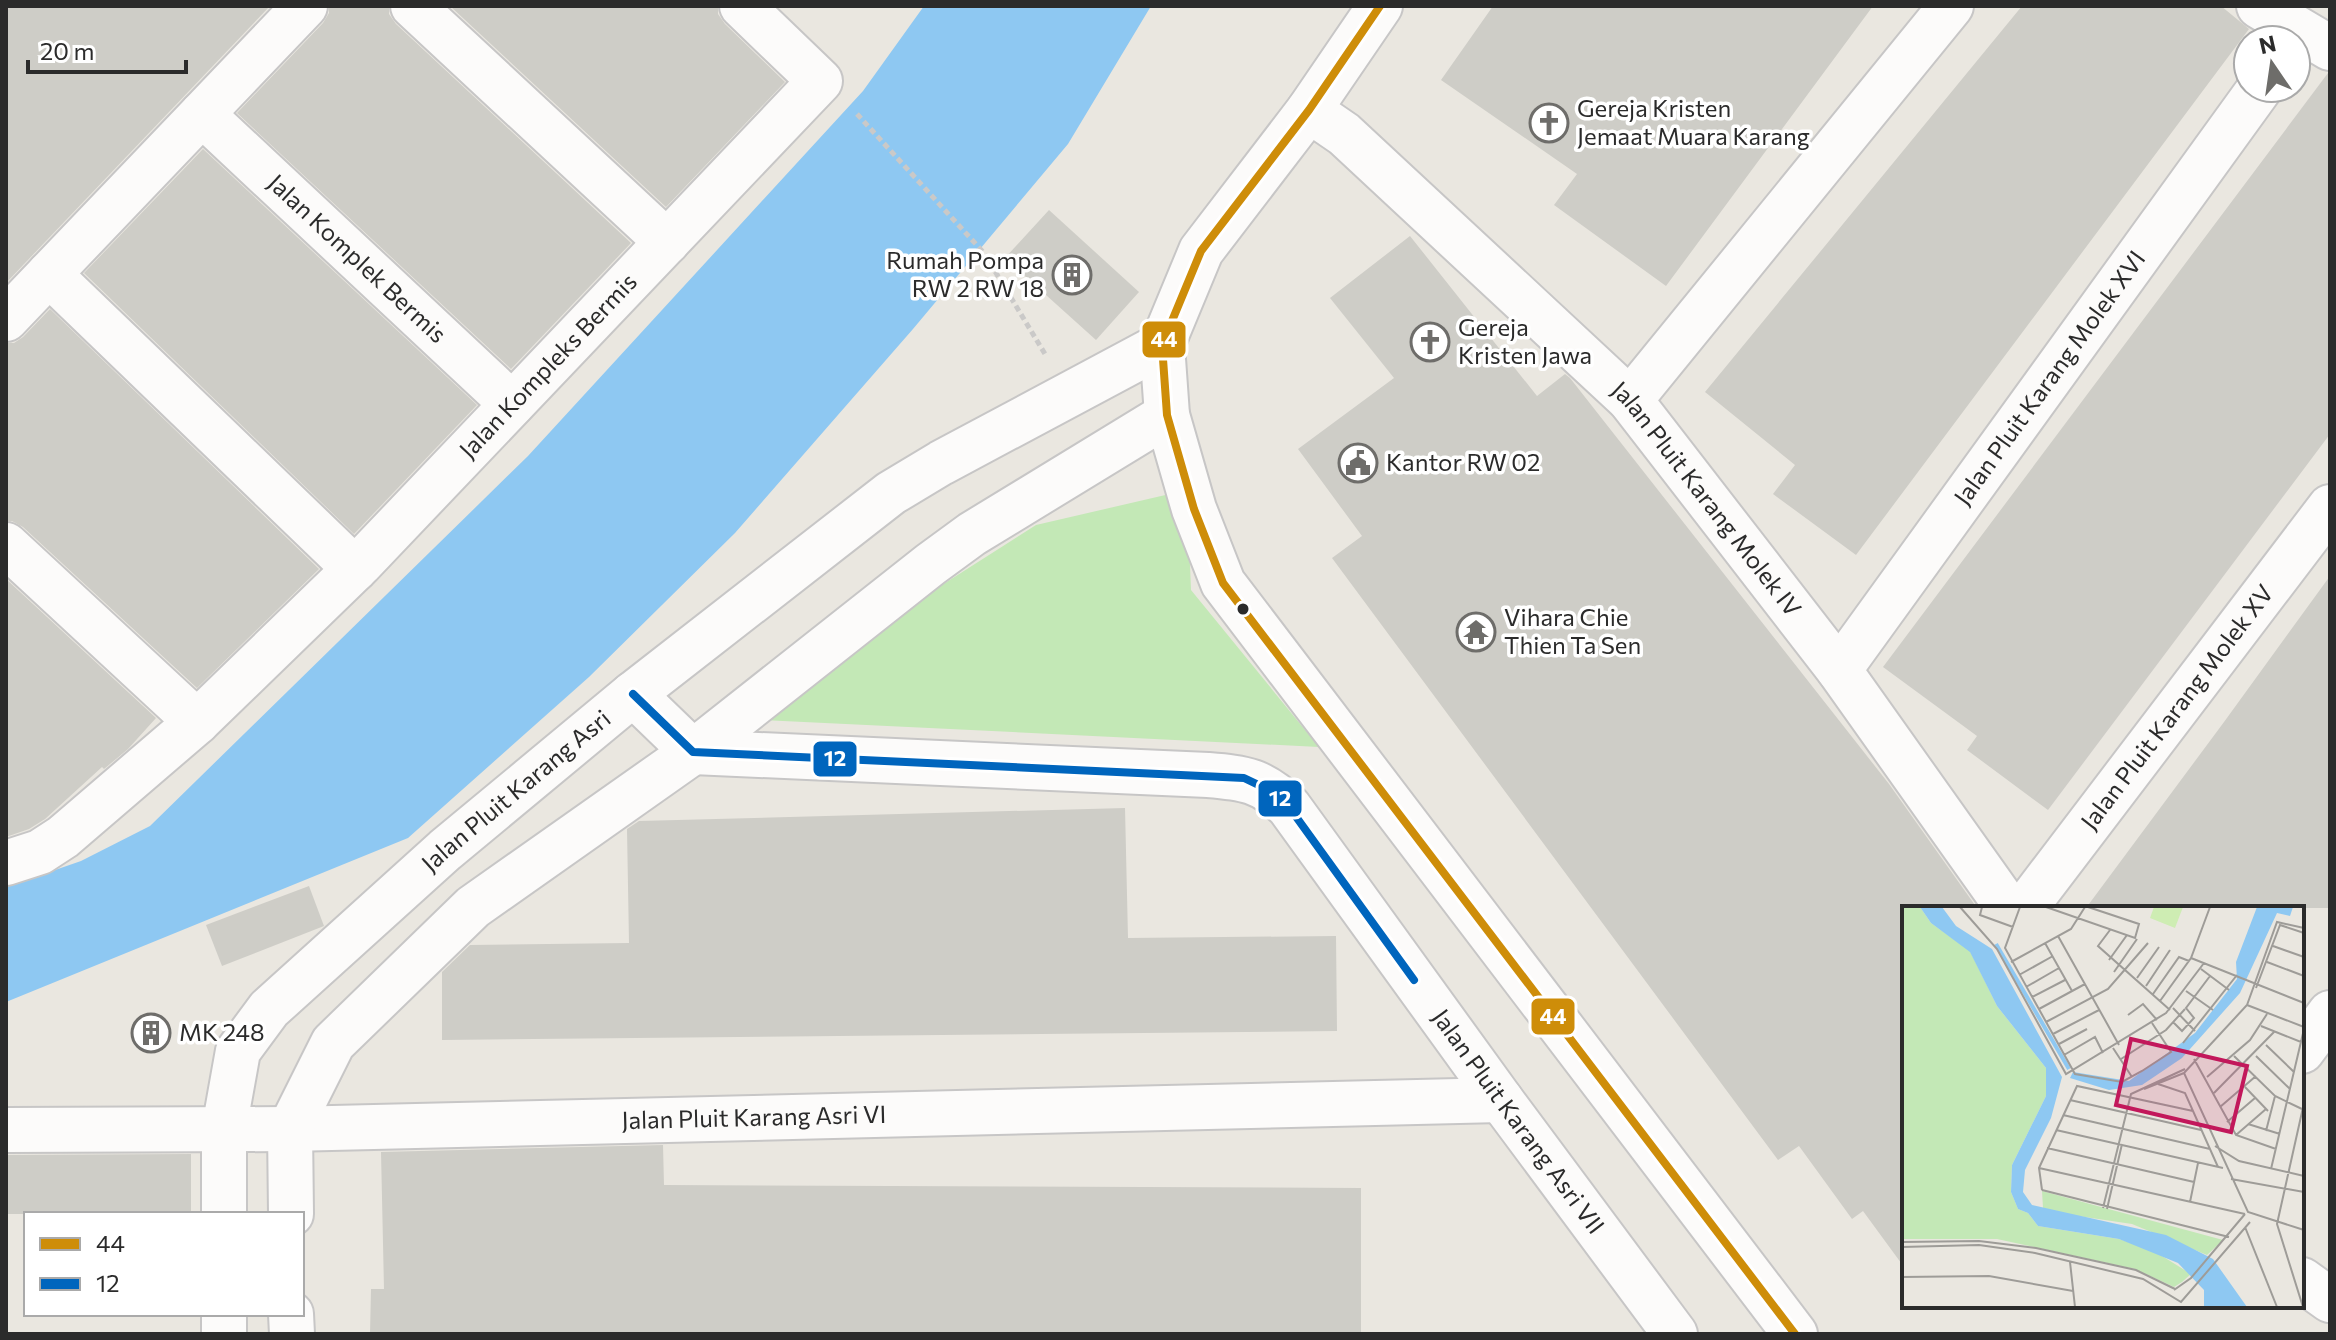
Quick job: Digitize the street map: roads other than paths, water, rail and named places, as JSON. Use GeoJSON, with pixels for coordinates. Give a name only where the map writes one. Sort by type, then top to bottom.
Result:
{"type":"FeatureCollection","features":[{"type":"Feature","properties":{"kind":"street"},"geometry":{"type":"LineString","coordinates":[[6,319],[305,6]]}},
{"type":"Feature","properties":{"kind":"street"},"geometry":{"type":"LineString","coordinates":[[413,6],[667,242]]}},
{"type":"Feature","properties":{"kind":"street","name":"Jalan Kompleks Bermis"},"geometry":{"type":"LineString","coordinates":[[6,863],[40,852],[63,837],[197,722],[355,569],[820,81],[742,6]]}},
{"type":"Feature","properties":{"kind":"street"},"geometry":{"type":"LineString","coordinates":[[1380,6],[1309,110],[1201,251],[1162,345],[1167,415],[1194,509],[1223,583],[1795,1334]]}},
{"type":"Feature","properties":{"kind":"street"},"geometry":{"type":"LineString","coordinates":[[1630,400],[1951,6]]}},
{"type":"Feature","properties":{"kind":"street"},"geometry":{"type":"LineString","coordinates":[[2259,6],[2296,24]]}},
{"type":"Feature","properties":{"kind":"street","name":"Jalan Pluit Karang Molek XVI"},"geometry":{"type":"LineString","coordinates":[[1839,670],[2248,104]]}},
{"type":"Feature","properties":{"kind":"street","name":"Jalan Pluit Karang Molek IV"},"geometry":{"type":"LineString","coordinates":[[1309,110],[1344,134],[1630,400],[1839,670],[2007,906]]}},
{"type":"Feature","properties":{"kind":"street","name":"Jalan Komplek Bermis"},"geometry":{"type":"LineString","coordinates":[[202,114],[512,404]]}},
{"type":"Feature","properties":{"kind":"street"},"geometry":{"type":"LineString","coordinates":[[49,274],[355,569]]}},
{"type":"Feature","properties":{"kind":"street","name":"Jalan Pluit Karang Asri"},"geometry":{"type":"LineString","coordinates":[[224,1212],[224,1129],[238,1051],[269,1009],[445,850],[633,694],[891,493],[1162,345]]}},
{"type":"Feature","properties":{"kind":"street"},"geometry":{"type":"LineString","coordinates":[[291,1212],[290,1129],[333,1043],[473,907],[693,752],[972,534],[1167,415]]}},
{"type":"Feature","properties":{"kind":"street","name":"Jalan Pluit Karang Molek XV"},"geometry":{"type":"LineString","coordinates":[[2027,906],[2330,507]]}},
{"type":"Feature","properties":{"kind":"street"},"geometry":{"type":"LineString","coordinates":[[6,545],[197,722]]}},
{"type":"Feature","properties":{"kind":"street"},"geometry":{"type":"LineString","coordinates":[[633,694],[693,752]]}},
{"type":"Feature","properties":{"kind":"street","name":"Jalan Pluit Karang Asri VII"},"geometry":{"type":"LineString","coordinates":[[693,752],[1244,778],[1273,792],[1289,807],[1675,1334]]}},
{"type":"Feature","properties":{"kind":"street"},"geometry":{"type":"LineString","coordinates":[[2304,1048],[2330,1013]]}},
{"type":"Feature","properties":{"kind":"street","name":"Jalan Pluit Karang Asri VI"},"geometry":{"type":"LineString","coordinates":[[6,1130],[290,1129],[1501,1100]]}},
{"type":"Feature","properties":{"kind":"street"},"geometry":{"type":"LineString","coordinates":[[2304,1281],[2330,1300]]}},
{"type":"Feature","properties":{"kind":"water"},"geometry":{"type":"Polygon","coordinates":[[[924,6],[1151,6],[1068,144],[913,329],[735,533],[589,677],[408,838],[6,1002],[6,887],[81,861],[150,826],[528,456],[863,91],[924,6]]]}},
{"type":"Feature","properties":{"kind":"place","name":"Gereja Kristen Jemaat Muara Karang"},"geometry":{"type":"Point","coordinates":[1549,123]}},
{"type":"Feature","properties":{"kind":"place","name":"Rumah Pompa RW 2 RW 18"},"geometry":{"type":"Point","coordinates":[1072,275]}},
{"type":"Feature","properties":{"kind":"place","name":"Gereja Kristen Jawa"},"geometry":{"type":"Point","coordinates":[1430,342]}},
{"type":"Feature","properties":{"kind":"place","name":"Kantor RW 02"},"geometry":{"type":"Point","coordinates":[1358,463]}},
{"type":"Feature","properties":{"kind":"place","name":"Vihara Chie Thien Ta Sen"},"geometry":{"type":"Point","coordinates":[1476,632]}},
{"type":"Feature","properties":{"kind":"place","name":"MK 248"},"geometry":{"type":"Point","coordinates":[151,1033]}}]}
